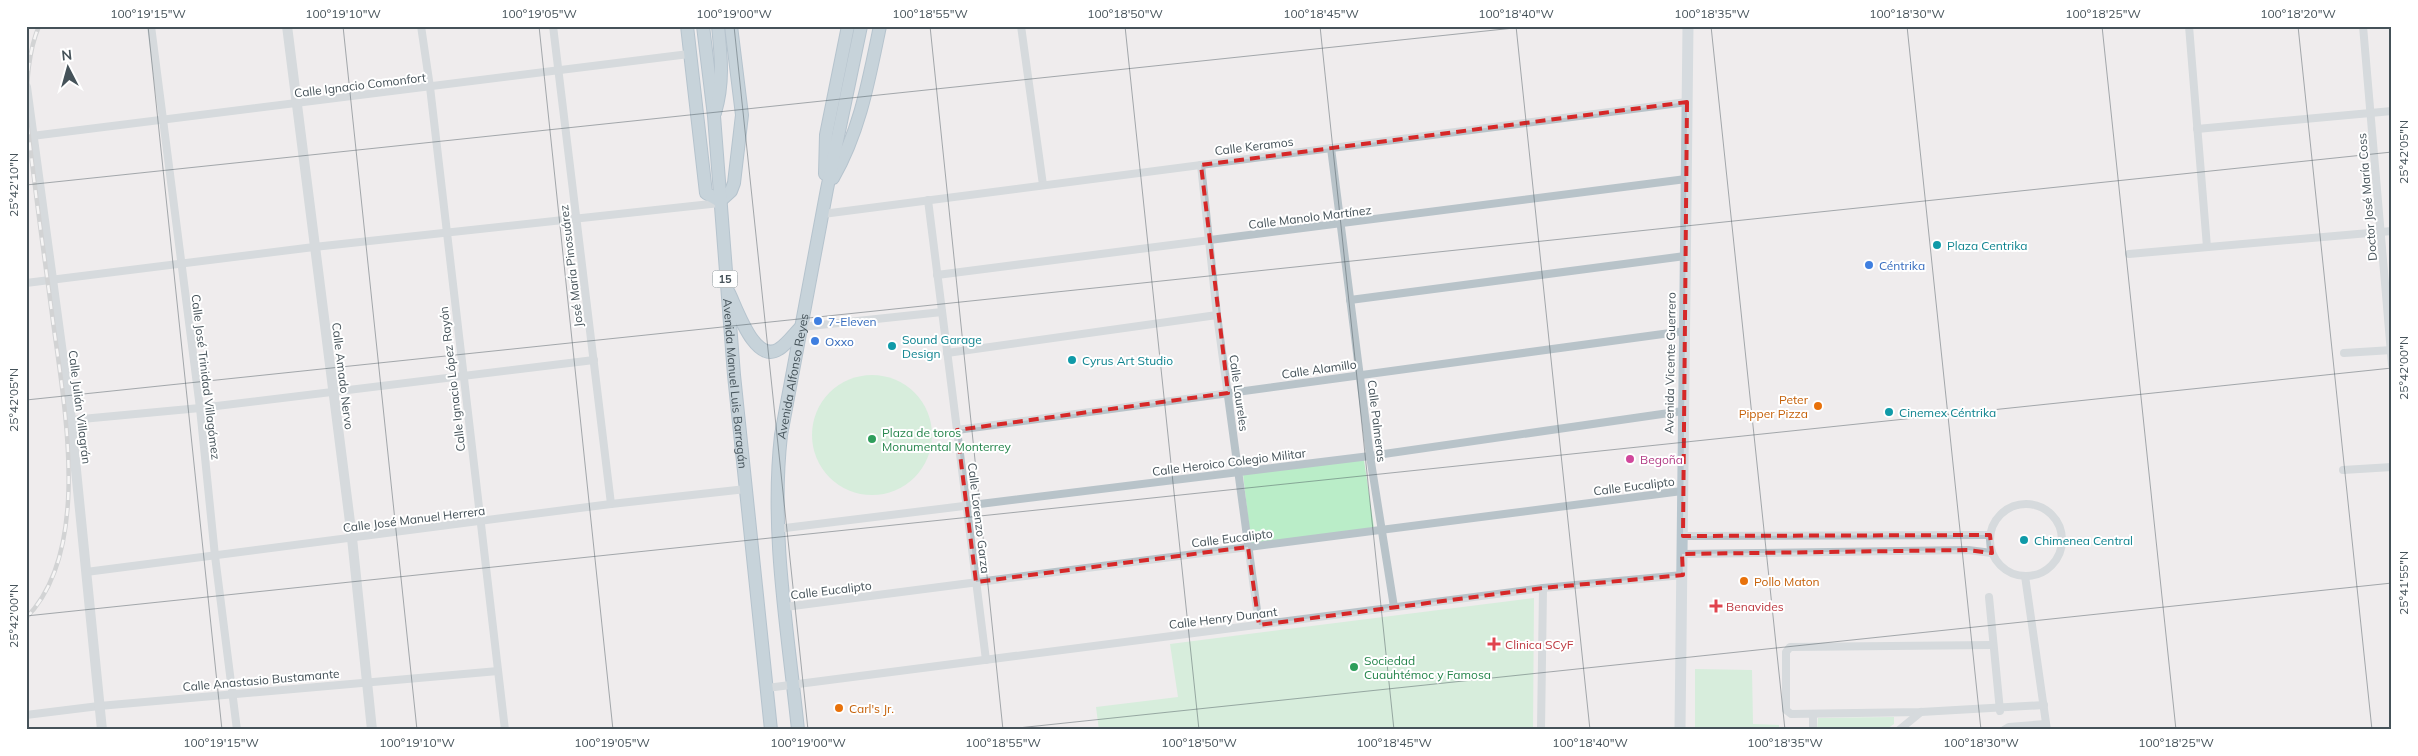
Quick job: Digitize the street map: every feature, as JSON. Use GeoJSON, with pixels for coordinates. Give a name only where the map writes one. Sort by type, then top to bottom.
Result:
{"type":"FeatureCollection","features":[{"type":"Feature","properties":{"kind":"highway"},"geometry":{"type":"LineString","coordinates":[[687,26],[706,193],[720,202],[730,191],[734,183],[741,123],[731,26]]}},
{"type":"Feature","properties":{"kind":"highway","name":"Avenida Manuel Luis Barragán"},"geometry":{"type":"LineString","coordinates":[[703,26],[714,116],[726,286],[767,688]]}},
{"type":"Feature","properties":{"kind":"highway"},"geometry":{"type":"LineString","coordinates":[[714,116],[722,86],[718,26]]}},
{"type":"Feature","properties":{"kind":"highway"},"geometry":{"type":"LineString","coordinates":[[827,189],[824,166],[826,135],[848,26]]}},
{"type":"Feature","properties":{"kind":"highway","name":"Avenida Alfonso Reyes"},"geometry":{"type":"LineString","coordinates":[[798,730],[777,529],[777,471],[781,435],[801,327],[860,26]]}},
{"type":"Feature","properties":{"kind":"highway"},"geometry":{"type":"LineString","coordinates":[[827,189],[845,157],[859,121],[880,26]]}},
{"type":"Feature","properties":{"kind":"highway"},"geometry":{"type":"LineString","coordinates":[[726,286],[754,343],[763,351],[768,353],[779,349],[801,327]]}},
{"type":"Feature","properties":{"kind":"highway","name":"15"},"geometry":{"type":"LineString","coordinates":[[767,688],[771,730]]}},
{"type":"Feature","properties":{"kind":"main road","name":"Avenida Vicente Guerrero"},"geometry":{"type":"LineString","coordinates":[[1680,730],[1688,26]]}},
{"type":"Feature","properties":{"kind":"street","name":"Calle José Trinidad Villagómez"},"geometry":{"type":"LineString","coordinates":[[151,26],[180,264],[200,408],[215,556],[237,730]]}},
{"type":"Feature","properties":{"kind":"street","name":"Calle Amado Nervo"},"geometry":{"type":"LineString","coordinates":[[287,26],[352,538],[372,730]]}},
{"type":"Feature","properties":{"kind":"street","name":"Calle Ignacio López Rayón"},"geometry":{"type":"LineString","coordinates":[[421,26],[430,87],[504,730]]}},
{"type":"Feature","properties":{"kind":"street","name":"José María Pinosuárez"},"geometry":{"type":"LineString","coordinates":[[553,26],[610,504]]}},
{"type":"Feature","properties":{"kind":"street"},"geometry":{"type":"LineString","coordinates":[[1021,26],[1043,185]]}},
{"type":"Feature","properties":{"kind":"street"},"geometry":{"type":"LineString","coordinates":[[2189,26],[2207,247]]}},
{"type":"Feature","properties":{"kind":"street","name":"Doctor José María Coss"},"geometry":{"type":"LineString","coordinates":[[2363,26],[2392,365]]}},
{"type":"Feature","properties":{"kind":"street","name":"Calle Ignacio Comonfort"},"geometry":{"type":"LineString","coordinates":[[32,136],[690,54]]}},
{"type":"Feature","properties":{"kind":"street","name":"Calle Julián Villagrán"},"geometry":{"type":"LineString","coordinates":[[26,88],[71,420],[102,730]]}},
{"type":"Feature","properties":{"kind":"street","name":"Calle Keramos"},"geometry":{"type":"LineString","coordinates":[[823,214],[1687,102]]}},
{"type":"Feature","properties":{"kind":"street"},"geometry":{"type":"LineString","coordinates":[[2197,128],[2392,111]]}},
{"type":"Feature","properties":{"kind":"street","name":"Calle Palmeras"},"geometry":{"type":"LineString","coordinates":[[1332,148],[1370,456],[1394,607]]}},
{"type":"Feature","properties":{"kind":"street","name":"Calle Laureles"},"geometry":{"type":"LineString","coordinates":[[1201,165],[1217,315],[1259,624]]}},
{"type":"Feature","properties":{"kind":"street","name":"Calle Manolo Martínez"},"geometry":{"type":"LineString","coordinates":[[937,274],[1686,179]]}},
{"type":"Feature","properties":{"kind":"street","name":"Calle Lorenzo Garza"},"geometry":{"type":"LineString","coordinates":[[928,200],[986,660]]}},
{"type":"Feature","properties":{"kind":"street"},"geometry":{"type":"LineString","coordinates":[[26,283],[446,231],[720,202]]}},
{"type":"Feature","properties":{"kind":"street"},"geometry":{"type":"LineString","coordinates":[[2129,254],[2392,231]]}},
{"type":"Feature","properties":{"kind":"street"},"geometry":{"type":"LineString","coordinates":[[1350,300],[1685,256]]}},
{"type":"Feature","properties":{"kind":"street"},"geometry":{"type":"LineString","coordinates":[[801,327],[942,312]]}},
{"type":"Feature","properties":{"kind":"street"},"geometry":{"type":"LineString","coordinates":[[947,353],[1217,315]]}},
{"type":"Feature","properties":{"kind":"street","name":"Calle Alamillo"},"geometry":{"type":"LineString","coordinates":[[957,430],[1685,331]]}},
{"type":"Feature","properties":{"kind":"street"},"geometry":{"type":"LineString","coordinates":[[2344,353],[2391,350]]}},
{"type":"Feature","properties":{"kind":"street"},"geometry":{"type":"LineString","coordinates":[[71,420],[200,408],[463,374],[594,360]]}},
{"type":"Feature","properties":{"kind":"street","name":"Calle Heroico Colegio Militar"},"geometry":{"type":"LineString","coordinates":[[777,529],[1370,456],[1683,411]]}},
{"type":"Feature","properties":{"kind":"street"},"geometry":{"type":"LineString","coordinates":[[2343,470],[2392,467]]}},
{"type":"Feature","properties":{"kind":"street","name":"Calle José Manuel Herrera"},"geometry":{"type":"LineString","coordinates":[[86,572],[610,504],[746,489]]}},
{"type":"Feature","properties":{"kind":"street","name":"Calle Eucalipto"},"geometry":{"type":"LineString","coordinates":[[785,607],[1682,491]]}},
{"type":"Feature","properties":{"kind":"street"},"geometry":{"type":"LineString","coordinates":[[2014,506],[2036,506],[2054,517],[2062,537],[2057,559],[2050,567],[2041,573],[2025,576],[2007,571],[1998,563],[1992,553],[1990,535],[1998,518],[2014,506]]}},
{"type":"Feature","properties":{"kind":"street"},"geometry":{"type":"LineString","coordinates":[[1683,536],[1990,535]]}},
{"type":"Feature","properties":{"kind":"street"},"geometry":{"type":"LineString","coordinates":[[1682,554],[1968,550],[1992,553]]}},
{"type":"Feature","properties":{"kind":"street","name":"Calle Henry Dunant"},"geometry":{"type":"LineString","coordinates":[[767,688],[1543,588],[1683,575]]}},
{"type":"Feature","properties":{"kind":"street"},"geometry":{"type":"LineString","coordinates":[[2004,730],[2009,727],[2046,727],[2025,576]]}},
{"type":"Feature","properties":{"kind":"street"},"geometry":{"type":"LineString","coordinates":[[1541,730],[1543,588]]}},
{"type":"Feature","properties":{"kind":"street"},"geometry":{"type":"LineString","coordinates":[[1989,597],[1999,709]]}},
{"type":"Feature","properties":{"kind":"street"},"geometry":{"type":"LineString","coordinates":[[1992,645],[1790,647],[1786,652],[1786,710],[1791,714],[1813,714],[2044,707]]}},
{"type":"Feature","properties":{"kind":"street","name":"Calle Anastasio Bustamante"},"geometry":{"type":"LineString","coordinates":[[26,715],[99,706],[498,671]]}},
{"type":"Feature","properties":{"kind":"street"},"geometry":{"type":"LineString","coordinates":[[1899,730],[1921,712]]}},
{"type":"Feature","properties":{"kind":"street"},"geometry":{"type":"LineString","coordinates":[[1813,714],[1813,730]]}},
{"type":"Feature","properties":{"kind":"highlighted area"},"geometry":{"type":"Polygon","coordinates":[[[1687,102],[1683,536],[1990,535],[1992,553],[1968,550],[1682,554],[1683,575],[1543,588],[1259,625],[1248,547],[976,582],[957,430],[1228,393],[1201,165],[1687,102]]]}},
{"type":"Feature","properties":{"kind":"green space","name":"Plaza de toros Monumental Monterrey"},"geometry":{"type":"Polygon","coordinates":[[[872,375],[884,376],[895,380],[905,385],[914,393],[922,402],[927,412],[931,423],[931,447],[927,458],[922,468],[914,477],[905,485],[895,490],[884,494],[872,495],[860,494],[849,490],[839,485],[830,477],[822,468],[817,458],[813,447],[812,435],[813,423],[817,412],[822,402],[830,393],[839,385],[849,380],[860,376],[872,375]]]}},
{"type":"Feature","properties":{"kind":"green space"},"geometry":{"type":"Polygon","coordinates":[[[1364,460],[1374,528],[1251,544],[1243,474],[1364,460]]]}},
{"type":"Feature","properties":{"kind":"green space","name":"Sociedad Cuauhtémoc y Famosa"},"geometry":{"type":"Polygon","coordinates":[[[1534,598],[1533,730],[1099,730],[1096,707],[1178,697],[1170,644],[1534,598]]]}},
{"type":"Feature","properties":{"kind":"green space"},"geometry":{"type":"Polygon","coordinates":[[[1695,669],[1752,670],[1753,724],[1779,725],[1779,730],[1695,730],[1695,669]]]}},
{"type":"Feature","properties":{"kind":"green space"},"geometry":{"type":"Polygon","coordinates":[[[1894,717],[1894,724],[1885,730],[1817,730],[1818,718],[1894,717]]]}},
{"type":"Feature","properties":{"kind":"railway"},"geometry":{"type":"LineString","coordinates":[[26,618],[47,589],[60,553],[67,514],[69,472],[67,430],[26,110],[30,57],[39,26]]}},
{"type":"Feature","properties":{"kind":"place","name":"Plaza Centrika"},"geometry":{"type":"Point","coordinates":[1937,245]}},
{"type":"Feature","properties":{"kind":"place","name":"Céntrika"},"geometry":{"type":"Point","coordinates":[1869,265]}},
{"type":"Feature","properties":{"kind":"place","name":"7-Eleven"},"geometry":{"type":"Point","coordinates":[818,321]}},
{"type":"Feature","properties":{"kind":"place","name":"Oxxo"},"geometry":{"type":"Point","coordinates":[815,341]}},
{"type":"Feature","properties":{"kind":"place","name":"Sound Garage Design"},"geometry":{"type":"Point","coordinates":[892,346]}},
{"type":"Feature","properties":{"kind":"place","name":"Cyrus Art Studio"},"geometry":{"type":"Point","coordinates":[1072,360]}},
{"type":"Feature","properties":{"kind":"place","name":"Peter Pipper Pizza"},"geometry":{"type":"Point","coordinates":[1818,406]}},
{"type":"Feature","properties":{"kind":"place","name":"Cinemex Céntrika"},"geometry":{"type":"Point","coordinates":[1889,412]}},
{"type":"Feature","properties":{"kind":"place","name":"Plaza de toros Monumental Monterrey"},"geometry":{"type":"Point","coordinates":[872,439]}},
{"type":"Feature","properties":{"kind":"place","name":"Begoña"},"geometry":{"type":"Point","coordinates":[1630,459]}},
{"type":"Feature","properties":{"kind":"place","name":"Chimenea Central"},"geometry":{"type":"Point","coordinates":[2024,540]}},
{"type":"Feature","properties":{"kind":"place","name":"Pollo Maton"},"geometry":{"type":"Point","coordinates":[1744,581]}},
{"type":"Feature","properties":{"kind":"place","name":"Benavides"},"geometry":{"type":"Point","coordinates":[1716,606]}},
{"type":"Feature","properties":{"kind":"place","name":"Clinica SCyF"},"geometry":{"type":"Point","coordinates":[1494,644]}},
{"type":"Feature","properties":{"kind":"place","name":"Sociedad Cuauhtémoc y Famosa"},"geometry":{"type":"Point","coordinates":[1354,667]}},
{"type":"Feature","properties":{"kind":"place","name":"Carl's Jr."},"geometry":{"type":"Point","coordinates":[839,708]}}]}
